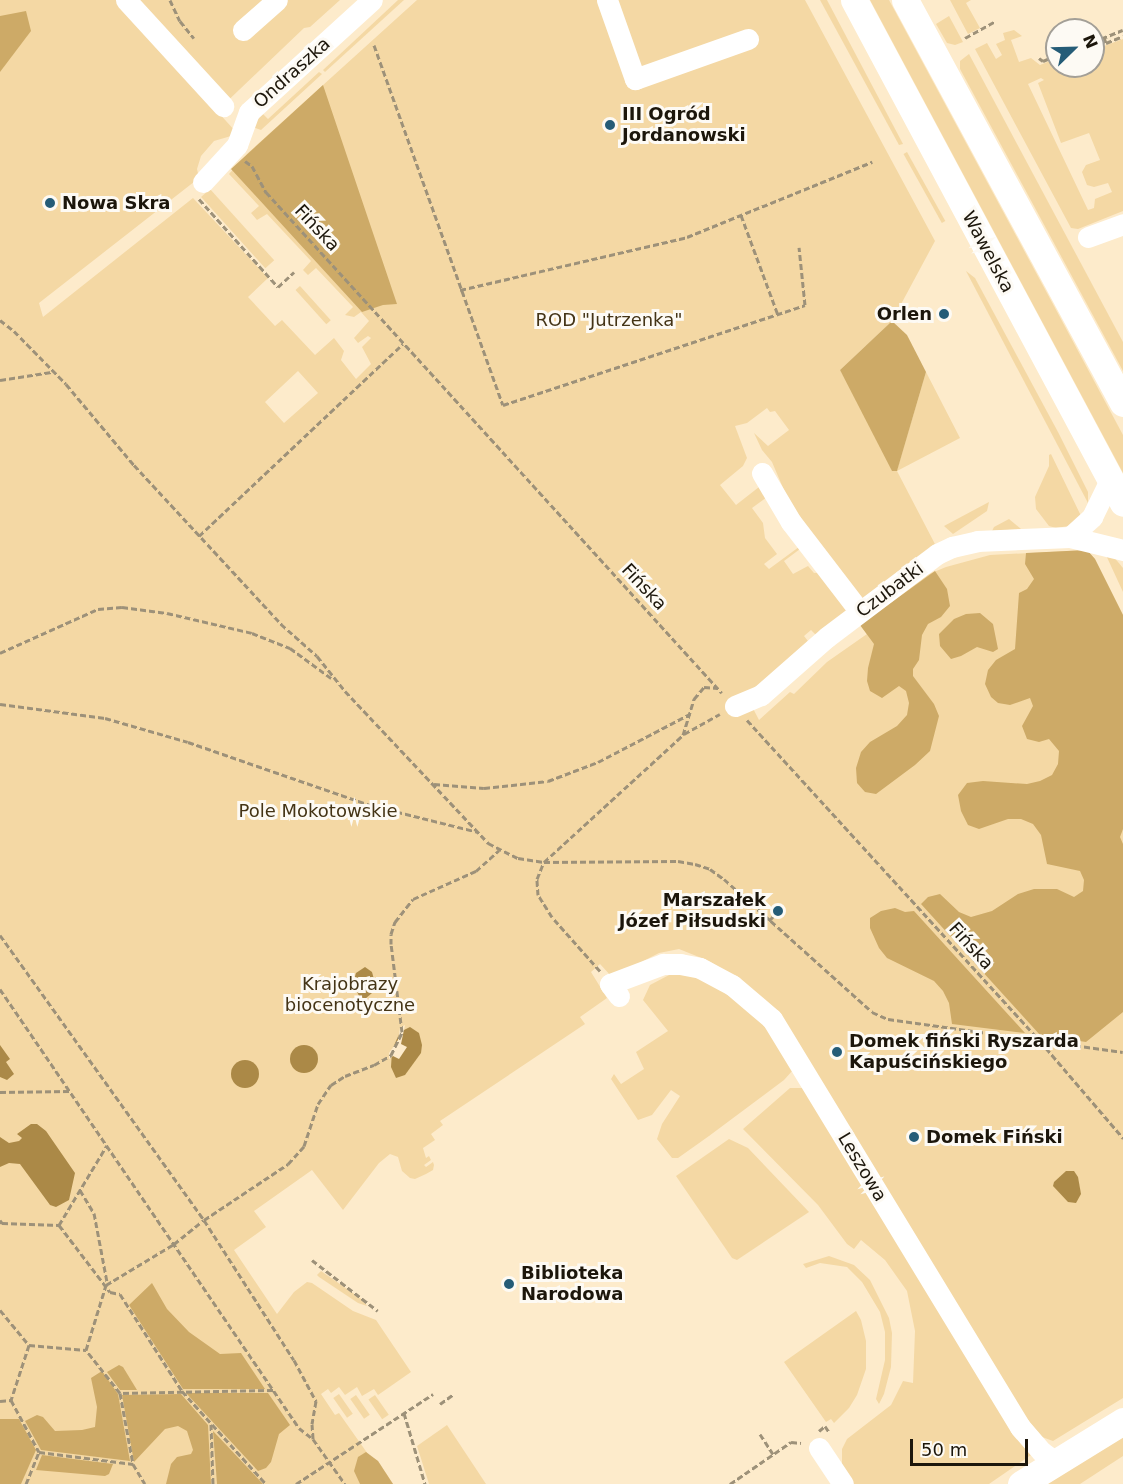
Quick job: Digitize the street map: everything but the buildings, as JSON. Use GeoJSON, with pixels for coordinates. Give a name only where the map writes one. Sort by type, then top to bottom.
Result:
{"type":"FeatureCollection","features":[{"type":"Feature","properties":{"kind":"main road","name":"Wawelska"},"geometry":{"type":"LineString","coordinates":[[854,0],[1123,504]]}},
{"type":"Feature","properties":{"kind":"main road"},"geometry":{"type":"LineString","coordinates":[[905,0],[1123,404]]}},
{"type":"Feature","properties":{"kind":"main road"},"geometry":{"type":"LineString","coordinates":[[1021,1484],[1123,1421]]}},
{"type":"Feature","properties":{"kind":"street"},"geometry":{"type":"LineString","coordinates":[[126,0],[223,106]]}},
{"type":"Feature","properties":{"kind":"street"},"geometry":{"type":"LineString","coordinates":[[243,30],[277,0]]}},
{"type":"Feature","properties":{"kind":"street","name":"Ondraszka"},"geometry":{"type":"LineString","coordinates":[[199,189],[241,139],[244,120],[249,112],[372,0]]}},
{"type":"Feature","properties":{"kind":"street"},"geometry":{"type":"LineString","coordinates":[[607,0],[635,79],[748,39]]}},
{"type":"Feature","properties":{"kind":"street"},"geometry":{"type":"LineString","coordinates":[[1088,237],[1123,224]]}},
{"type":"Feature","properties":{"kind":"street"},"geometry":{"type":"LineString","coordinates":[[762,474],[792,522],[860,612]]}},
{"type":"Feature","properties":{"kind":"street"},"geometry":{"type":"LineString","coordinates":[[1070,537],[1092,517],[1110,480]]}},
{"type":"Feature","properties":{"kind":"street","name":"Czubatki"},"geometry":{"type":"LineString","coordinates":[[735,706],[761,695],[827,637],[937,554],[952,547],[977,541],[1070,537],[1123,550]]}},
{"type":"Feature","properties":{"kind":"street","name":"Leszowa"},"geometry":{"type":"LineString","coordinates":[[615,990],[663,964],[700,968],[732,985],[772,1019],[1020,1427],[1042,1452],[1056,1462]]}},
{"type":"Feature","properties":{"kind":"street"},"geometry":{"type":"LineString","coordinates":[[819,1448],[843,1484]]}},
{"type":"Feature","properties":{"kind":"path"},"geometry":{"type":"LineString","coordinates":[[170,0],[180,21],[194,38]]}},
{"type":"Feature","properties":{"kind":"path"},"geometry":{"type":"LineString","coordinates":[[965,38],[996,21]]}},
{"type":"Feature","properties":{"kind":"path"},"geometry":{"type":"LineString","coordinates":[[1105,37],[1123,30]]}},
{"type":"Feature","properties":{"kind":"path"},"geometry":{"type":"LineString","coordinates":[[1105,40],[1106,43],[1123,36]]}},
{"type":"Feature","properties":{"kind":"path"},"geometry":{"type":"LineString","coordinates":[[374,45],[503,405],[778,315],[807,303],[798,247]]}},
{"type":"Feature","properties":{"kind":"path"},"geometry":{"type":"LineString","coordinates":[[1039,58],[1045,60]]}},
{"type":"Feature","properties":{"kind":"path","name":"Fińska"},"geometry":{"type":"LineString","coordinates":[[232,150],[252,166],[255,177],[266,192],[1040,1041],[1123,1138]]}},
{"type":"Feature","properties":{"kind":"path"},"geometry":{"type":"LineString","coordinates":[[460,290],[687,237],[872,162]]}},
{"type":"Feature","properties":{"kind":"path"},"geometry":{"type":"LineString","coordinates":[[199,189],[278,287],[294,272]]}},
{"type":"Feature","properties":{"kind":"path"},"geometry":{"type":"LineString","coordinates":[[741,215],[778,315]]}},
{"type":"Feature","properties":{"kind":"path"},"geometry":{"type":"LineString","coordinates":[[0,320],[7,328],[14,331],[52,372],[281,624],[317,656],[335,681],[498,851],[518,858],[544,862],[678,861],[695,864],[710,869],[724,879],[872,1012],[888,1019],[1123,1052]]}},
{"type":"Feature","properties":{"kind":"path"},"geometry":{"type":"LineString","coordinates":[[199,536],[403,344]]}},
{"type":"Feature","properties":{"kind":"path"},"geometry":{"type":"LineString","coordinates":[[0,380],[52,372]]}},
{"type":"Feature","properties":{"kind":"path"},"geometry":{"type":"LineString","coordinates":[[0,653],[98,609],[122,607],[167,613],[252,633],[290,648],[335,681]]}},
{"type":"Feature","properties":{"kind":"path"},"geometry":{"type":"LineString","coordinates":[[683,735],[694,699],[704,687],[718,688]]}},
{"type":"Feature","properties":{"kind":"path"},"geometry":{"type":"LineString","coordinates":[[0,704],[105,718],[188,742],[370,805],[478,832]]}},
{"type":"Feature","properties":{"kind":"path"},"geometry":{"type":"LineString","coordinates":[[596,967],[572,941],[538,895],[537,879],[544,862],[683,735],[735,706]]}},
{"type":"Feature","properties":{"kind":"path"},"geometry":{"type":"LineString","coordinates":[[432,783],[484,788],[548,780],[598,762],[690,714]]}},
{"type":"Feature","properties":{"kind":"path"},"geometry":{"type":"LineString","coordinates":[[107,1284],[174,1244],[204,1220],[281,1169],[299,1153],[307,1139],[318,1104],[332,1085],[345,1076],[388,1058],[399,1043],[402,1023],[391,934],[404,908],[420,896],[476,871],[498,851]]}},
{"type":"Feature","properties":{"kind":"path"},"geometry":{"type":"LineString","coordinates":[[769,921],[778,911]]}},
{"type":"Feature","properties":{"kind":"path"},"geometry":{"type":"LineString","coordinates":[[0,935],[204,1220],[313,1390],[316,1401],[312,1424],[313,1439]]}},
{"type":"Feature","properties":{"kind":"path"},"geometry":{"type":"LineString","coordinates":[[0,989],[299,1428],[313,1439],[345,1484]]}},
{"type":"Feature","properties":{"kind":"path"},"geometry":{"type":"LineString","coordinates":[[0,1092],[70,1091]]}},
{"type":"Feature","properties":{"kind":"path"},"geometry":{"type":"LineString","coordinates":[[59,1225],[106,1145]]}},
{"type":"Feature","properties":{"kind":"path"},"geometry":{"type":"LineString","coordinates":[[80,1190],[94,1213],[107,1284],[86,1350]]}},
{"type":"Feature","properties":{"kind":"path"},"geometry":{"type":"LineString","coordinates":[[0,1229],[1,1221],[59,1225],[111,1292],[120,1294],[182,1391],[266,1484]]}},
{"type":"Feature","properties":{"kind":"path"},"geometry":{"type":"LineString","coordinates":[[312,1260],[378,1311]]}},
{"type":"Feature","properties":{"kind":"path"},"geometry":{"type":"LineString","coordinates":[[0,1310],[29,1345],[86,1350],[120,1393],[133,1464],[145,1484]]}},
{"type":"Feature","properties":{"kind":"path"},"geometry":{"type":"LineString","coordinates":[[29,1345],[11,1400],[39,1452]]}},
{"type":"Feature","properties":{"kind":"path"},"geometry":{"type":"LineString","coordinates":[[120,1393],[273,1390]]}},
{"type":"Feature","properties":{"kind":"path"},"geometry":{"type":"LineString","coordinates":[[296,1484],[433,1394]]}},
{"type":"Feature","properties":{"kind":"path"},"geometry":{"type":"LineString","coordinates":[[440,1404],[454,1394]]}},
{"type":"Feature","properties":{"kind":"path"},"geometry":{"type":"LineString","coordinates":[[0,1401],[11,1400]]}},
{"type":"Feature","properties":{"kind":"path"},"geometry":{"type":"LineString","coordinates":[[404,1413],[425,1484]]}},
{"type":"Feature","properties":{"kind":"path"},"geometry":{"type":"LineString","coordinates":[[211,1424],[213,1484]]}},
{"type":"Feature","properties":{"kind":"path"},"geometry":{"type":"LineString","coordinates":[[729,1484],[773,1454],[760,1434]]}},
{"type":"Feature","properties":{"kind":"path"},"geometry":{"type":"LineString","coordinates":[[39,1452],[133,1464]]}},
{"type":"Feature","properties":{"kind":"path"},"geometry":{"type":"LineString","coordinates":[[26,1484],[39,1452]]}},
{"type":"Feature","properties":{"kind":"green space","name":"Pole Mokotowskie"},"geometry":{"type":"Polygon","coordinates":[[[0,0],[340,0],[310,27],[304,28],[217,111],[236,132],[231,136],[214,141],[201,156],[197,169],[199,178],[39,303],[43,317],[193,198],[268,278],[248,297],[275,326],[282,320],[315,355],[334,338],[344,351],[341,360],[356,379],[371,364],[362,347],[371,338],[368,336],[358,343],[354,338],[369,321],[361,312],[354,317],[345,315],[353,307],[316,268],[308,275],[303,270],[311,261],[267,214],[257,220],[251,213],[259,206],[229,174],[248,153],[417,0],[805,0],[935,241],[892,321],[840,370],[897,470],[926,372],[960,438],[897,471],[936,546],[863,598],[858,598],[792,509],[772,462],[762,450],[754,433],[768,446],[789,430],[775,411],[770,412],[767,408],[747,423],[735,426],[747,458],[743,466],[720,485],[736,505],[759,487],[767,497],[752,508],[763,523],[765,538],[777,554],[764,564],[769,569],[803,544],[804,546],[784,561],[793,574],[808,566],[814,573],[826,572],[853,607],[816,635],[811,630],[804,636],[808,641],[751,692],[745,693],[759,720],[790,692],[794,694],[827,662],[867,634],[860,625],[929,574],[946,567],[990,555],[1087,550],[1095,559],[1123,615],[1123,1398],[1053,1441],[1042,1437],[1013,1402],[745,983],[709,961],[679,949],[659,953],[612,977],[600,964],[591,972],[607,998],[580,1017],[585,1024],[440,1121],[443,1125],[431,1134],[435,1140],[423,1148],[426,1158],[429,1156],[431,1160],[424,1165],[426,1167],[433,1162],[433,1170],[415,1179],[410,1178],[402,1171],[398,1157],[390,1154],[379,1163],[343,1210],[312,1170],[254,1211],[266,1227],[234,1250],[277,1314],[294,1292],[307,1282],[312,1283],[353,1311],[376,1320],[411,1372],[378,1395],[374,1389],[362,1396],[357,1387],[345,1395],[339,1387],[331,1393],[328,1389],[321,1394],[335,1415],[339,1413],[370,1457],[378,1461],[393,1484],[0,1484],[0,0]],[[298,371],[265,402],[284,423],[318,393],[298,371]]]}},
{"type":"Feature","properties":{"kind":"green space"},"geometry":{"type":"Polygon","coordinates":[[[398,0],[404,0],[325,72],[323,70],[398,0]]]}},
{"type":"Feature","properties":{"kind":"green space"},"geometry":{"type":"Polygon","coordinates":[[[820,0],[827,0],[903,144],[899,145],[820,0]]]}},
{"type":"Feature","properties":{"kind":"green space"},"geometry":{"type":"Polygon","coordinates":[[[870,0],[889,0],[1123,435],[1123,473],[870,0]]]}},
{"type":"Feature","properties":{"kind":"green space"},"geometry":{"type":"Polygon","coordinates":[[[950,0],[971,0],[966,3],[980,28],[968,34],[950,0]]]}},
{"type":"Feature","properties":{"kind":"green space"},"geometry":{"type":"Polygon","coordinates":[[[949,16],[963,42],[955,45],[947,43],[936,24],[949,16]]]}},
{"type":"Feature","properties":{"kind":"green space"},"geometry":{"type":"Polygon","coordinates":[[[1014,30],[1022,36],[1011,40],[1019,62],[1031,58],[1040,65],[1045,63],[1045,78],[1105,78],[1105,46],[1123,39],[1123,211],[1078,229],[1071,228],[975,49],[987,43],[996,59],[1002,55],[996,44],[1005,40],[1003,33],[1014,30]],[[1041,78],[1028,84],[1088,210],[1094,208],[1095,199],[1112,192],[1108,183],[1094,187],[1087,185],[1082,172],[1086,165],[1100,160],[1089,133],[1061,143],[1038,83],[1044,80],[1041,78]]]}},
{"type":"Feature","properties":{"kind":"green space"},"geometry":{"type":"Polygon","coordinates":[[[969,54],[1123,342],[1123,371],[960,69],[960,61],[969,54]]]}},
{"type":"Feature","properties":{"kind":"green space"},"geometry":{"type":"Polygon","coordinates":[[[319,72],[322,74],[261,130],[253,127],[261,112],[268,119],[319,72]]]}},
{"type":"Feature","properties":{"kind":"green space"},"geometry":{"type":"Polygon","coordinates":[[[907,152],[945,221],[942,223],[904,154],[907,152]]]}},
{"type":"Feature","properties":{"kind":"green space"},"geometry":{"type":"Polygon","coordinates":[[[210,189],[274,260],[265,268],[201,197],[210,189]]]}},
{"type":"Feature","properties":{"kind":"green space"},"geometry":{"type":"Polygon","coordinates":[[[966,271],[975,278],[1058,432],[1088,492],[1088,503],[966,271]]]}},
{"type":"Feature","properties":{"kind":"green space"},"geometry":{"type":"Polygon","coordinates":[[[300,286],[331,320],[326,324],[296,290],[300,286]]]}},
{"type":"Feature","properties":{"kind":"green space"},"geometry":{"type":"Polygon","coordinates":[[[1051,454],[1083,520],[1075,525],[1056,528],[1049,526],[1036,509],[1035,497],[1049,466],[1049,455],[1051,454]]]}},
{"type":"Feature","properties":{"kind":"green space"},"geometry":{"type":"Polygon","coordinates":[[[989,502],[987,511],[953,534],[944,526],[989,502]]]}},
{"type":"Feature","properties":{"kind":"green space"},"geometry":{"type":"Polygon","coordinates":[[[1009,519],[1021,529],[992,531],[994,527],[1009,519]]]}},
{"type":"Feature","properties":{"kind":"green space"},"geometry":{"type":"Polygon","coordinates":[[[1105,553],[1113,556],[1123,568],[1123,592],[1105,553]]]}},
{"type":"Feature","properties":{"kind":"green space"},"geometry":{"type":"Polygon","coordinates":[[[671,974],[694,976],[735,996],[772,1029],[793,1070],[784,1080],[678,1158],[672,1158],[657,1139],[662,1124],[680,1096],[671,1090],[652,1115],[638,1120],[611,1079],[614,1074],[621,1084],[644,1069],[636,1052],[668,1031],[643,1000],[650,985],[671,974]]]}},
{"type":"Feature","properties":{"kind":"green space"},"geometry":{"type":"Polygon","coordinates":[[[790,1088],[806,1088],[1031,1455],[989,1484],[853,1484],[842,1465],[842,1449],[847,1439],[891,1405],[903,1381],[913,1383],[915,1331],[907,1291],[885,1260],[861,1240],[854,1249],[847,1244],[818,1205],[743,1129],[790,1088]]]}},
{"type":"Feature","properties":{"kind":"green space"},"geometry":{"type":"Polygon","coordinates":[[[729,1139],[748,1148],[809,1212],[737,1260],[732,1258],[676,1176],[729,1139]]]}},
{"type":"Feature","properties":{"kind":"green space"},"geometry":{"type":"Polygon","coordinates":[[[829,1256],[854,1265],[870,1280],[889,1318],[892,1333],[891,1367],[879,1404],[876,1399],[885,1360],[885,1332],[880,1312],[862,1282],[847,1267],[820,1263],[806,1268],[803,1264],[829,1256]]]}},
{"type":"Feature","properties":{"kind":"green space"},"geometry":{"type":"Polygon","coordinates":[[[321,1271],[363,1300],[367,1306],[358,1303],[319,1277],[317,1275],[321,1271]]]}},
{"type":"Feature","properties":{"kind":"green space"},"geometry":{"type":"Polygon","coordinates":[[[856,1311],[861,1320],[866,1341],[866,1369],[857,1395],[849,1408],[834,1423],[831,1419],[826,1422],[784,1362],[856,1311]]]}},
{"type":"Feature","properties":{"kind":"green space"},"geometry":{"type":"Polygon","coordinates":[[[339,1394],[353,1414],[347,1418],[333,1398],[339,1394]]]}},
{"type":"Feature","properties":{"kind":"green space"},"geometry":{"type":"Polygon","coordinates":[[[356,1395],[370,1415],[364,1419],[350,1399],[356,1395]]]}},
{"type":"Feature","properties":{"kind":"green space"},"geometry":{"type":"Polygon","coordinates":[[[375,1395],[389,1415],[382,1419],[368,1400],[375,1395]]]}},
{"type":"Feature","properties":{"kind":"green space"},"geometry":{"type":"Polygon","coordinates":[[[447,1425],[486,1484],[429,1484],[417,1446],[447,1425]]]}},
{"type":"Feature","properties":{"kind":"green space"},"geometry":{"type":"Polygon","coordinates":[[[1123,1437],[1123,1456],[1080,1484],[1047,1484],[1123,1437]]]}},
{"type":"Feature","properties":{"kind":"shaded area"},"geometry":{"type":"Polygon","coordinates":[[[26,11],[31,31],[0,72],[0,16],[26,11]]]}},
{"type":"Feature","properties":{"kind":"shaded area"},"geometry":{"type":"Polygon","coordinates":[[[323,85],[397,304],[383,305],[362,312],[231,169],[323,85]]]}},
{"type":"Feature","properties":{"kind":"shaded area"},"geometry":{"type":"Polygon","coordinates":[[[892,321],[907,335],[926,372],[897,471],[892,471],[840,370],[892,321]]]}},
{"type":"Feature","properties":{"kind":"shaded area"},"geometry":{"type":"Polygon","coordinates":[[[1087,550],[1095,559],[1123,615],[1123,829],[1120,837],[1123,844],[1123,1012],[1086,1042],[1040,1035],[921,904],[928,897],[940,894],[959,912],[971,917],[992,911],[1018,894],[1034,889],[1057,889],[1074,897],[1083,891],[1084,880],[1080,871],[1047,864],[1041,835],[1033,824],[1021,819],[1008,819],[979,829],[968,825],[961,811],[958,795],[967,783],[983,781],[1027,784],[1040,781],[1052,775],[1058,764],[1059,751],[1049,739],[1039,742],[1027,739],[1022,726],[1033,706],[1030,698],[1010,705],[998,703],[991,697],[985,684],[988,670],[996,660],[1015,649],[1019,593],[1027,589],[1034,579],[1025,564],[1026,553],[1087,550]]]}},
{"type":"Feature","properties":{"kind":"shaded area"},"geometry":{"type":"Polygon","coordinates":[[[935,571],[947,589],[950,606],[941,617],[928,624],[922,635],[919,660],[913,669],[913,676],[934,704],[939,716],[930,751],[876,794],[865,792],[857,783],[856,768],[861,752],[870,742],[897,726],[907,715],[909,703],[906,691],[899,686],[882,698],[870,691],[867,681],[868,668],[874,644],[860,625],[935,571]]]}},
{"type":"Feature","properties":{"kind":"shaded area"},"geometry":{"type":"Polygon","coordinates":[[[980,613],[993,624],[998,649],[993,652],[977,647],[951,659],[940,646],[939,634],[954,619],[966,614],[980,613]]]}},
{"type":"Feature","properties":{"kind":"shaded area"},"geometry":{"type":"Polygon","coordinates":[[[895,908],[905,912],[914,911],[1025,1033],[952,1024],[949,1003],[943,991],[934,981],[887,958],[879,948],[870,928],[870,918],[881,911],[895,908]]]}},
{"type":"Feature","properties":{"kind":"shaded area"},"geometry":{"type":"Polygon","coordinates":[[[365,967],[372,972],[375,983],[372,993],[365,999],[359,996],[353,983],[356,973],[365,967]]]}},
{"type":"Feature","properties":{"kind":"shaded area"},"geometry":{"type":"Polygon","coordinates":[[[410,1027],[419,1033],[421,1053],[405,1075],[396,1078],[391,1067],[392,1050],[400,1032],[410,1027]]]}},
{"type":"Feature","properties":{"kind":"shaded area"},"geometry":{"type":"Polygon","coordinates":[[[0,1045],[10,1059],[6,1062],[14,1074],[7,1080],[0,1077],[0,1045]]]}},
{"type":"Feature","properties":{"kind":"shaded area"},"geometry":{"type":"Polygon","coordinates":[[[304,1045],[314,1049],[318,1059],[314,1069],[304,1073],[294,1069],[290,1059],[294,1049],[304,1045]]]}},
{"type":"Feature","properties":{"kind":"shaded area"},"geometry":{"type":"Polygon","coordinates":[[[245,1060],[255,1064],[259,1074],[255,1084],[245,1088],[235,1084],[231,1074],[235,1064],[245,1060]]]}},
{"type":"Feature","properties":{"kind":"shaded area"},"geometry":{"type":"Polygon","coordinates":[[[31,1124],[37,1124],[46,1131],[75,1173],[69,1200],[56,1207],[50,1205],[20,1164],[9,1163],[0,1167],[0,1137],[9,1143],[19,1141],[22,1138],[17,1134],[31,1124]]]}},
{"type":"Feature","properties":{"kind":"shaded area"},"geometry":{"type":"Polygon","coordinates":[[[1066,1171],[1074,1171],[1078,1177],[1081,1194],[1076,1203],[1068,1202],[1053,1186],[1054,1182],[1066,1171]]]}},
{"type":"Feature","properties":{"kind":"shaded area"},"geometry":{"type":"Polygon","coordinates":[[[152,1283],[167,1309],[189,1332],[220,1354],[241,1353],[265,1389],[183,1389],[129,1305],[152,1283]]]}},
{"type":"Feature","properties":{"kind":"shaded area"},"geometry":{"type":"Polygon","coordinates":[[[119,1365],[123,1367],[137,1390],[120,1390],[107,1372],[119,1365]]]}},
{"type":"Feature","properties":{"kind":"shaded area"},"geometry":{"type":"Polygon","coordinates":[[[102,1371],[118,1394],[130,1461],[41,1450],[25,1421],[37,1415],[43,1417],[55,1431],[95,1427],[97,1407],[91,1378],[102,1371]]]}},
{"type":"Feature","properties":{"kind":"shaded area"},"geometry":{"type":"Polygon","coordinates":[[[186,1393],[268,1393],[290,1425],[279,1434],[271,1462],[266,1468],[258,1471],[186,1393]]]}},
{"type":"Feature","properties":{"kind":"shaded area"},"geometry":{"type":"Polygon","coordinates":[[[181,1394],[208,1425],[211,1484],[166,1484],[171,1464],[177,1457],[191,1454],[193,1450],[187,1431],[178,1426],[165,1429],[134,1462],[122,1395],[181,1394]]]}},
{"type":"Feature","properties":{"kind":"shaded area"},"geometry":{"type":"Polygon","coordinates":[[[0,1419],[19,1419],[36,1450],[21,1484],[0,1484],[0,1419]]]}},
{"type":"Feature","properties":{"kind":"shaded area"},"geometry":{"type":"Polygon","coordinates":[[[213,1431],[263,1484],[217,1484],[213,1431]]]}},
{"type":"Feature","properties":{"kind":"shaded area"},"geometry":{"type":"Polygon","coordinates":[[[366,1452],[378,1461],[393,1484],[360,1484],[354,1471],[358,1457],[366,1452]]]}},
{"type":"Feature","properties":{"kind":"shaded area"},"geometry":{"type":"Polygon","coordinates":[[[42,1455],[113,1464],[109,1474],[105,1476],[36,1470],[42,1455]]]}},
{"type":"Feature","properties":{"kind":"pier"},"geometry":{"type":"Polygon","coordinates":[[[405,1025],[401,1044],[407,1047],[399,1059],[393,1056],[389,1059],[389,1053],[398,1040],[400,1028],[405,1025]]]}},
{"type":"Feature","properties":{"kind":"place","name":"III Ogród Jordanowski"},"geometry":{"type":"Point","coordinates":[610,125]}},
{"type":"Feature","properties":{"kind":"place","name":"Nowa Skra"},"geometry":{"type":"Point","coordinates":[50,203]}},
{"type":"Feature","properties":{"kind":"place","name":"Orlen"},"geometry":{"type":"Point","coordinates":[944,314]}},
{"type":"Feature","properties":{"kind":"place","name":"Marszałek Józef Piłsudski"},"geometry":{"type":"Point","coordinates":[778,911]}},
{"type":"Feature","properties":{"kind":"place","name":"Domek fiński Ryszarda Kapuścińskiego"},"geometry":{"type":"Point","coordinates":[837,1052]}},
{"type":"Feature","properties":{"kind":"place","name":"Domek Fiński"},"geometry":{"type":"Point","coordinates":[914,1137]}},
{"type":"Feature","properties":{"kind":"place","name":"Biblioteka Narodowa"},"geometry":{"type":"Point","coordinates":[509,1284]}},
{"type":"Feature","properties":{"kind":"park label","name":"ROD \"Jutrzenka\""},"geometry":{"type":"Point","coordinates":[609,320]}},
{"type":"Feature","properties":{"kind":"park label","name":"Krajobrazy biocenotyczne"},"geometry":{"type":"Point","coordinates":[350,995]}}]}
